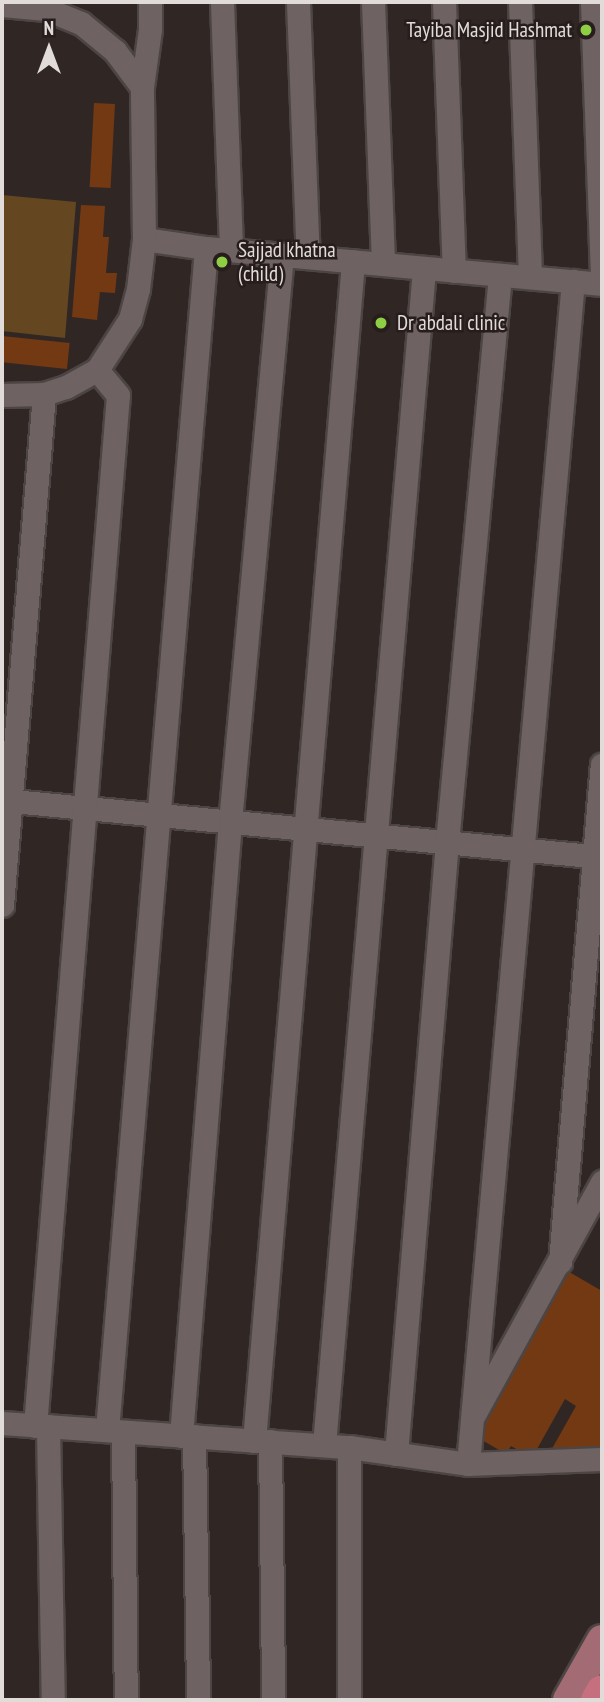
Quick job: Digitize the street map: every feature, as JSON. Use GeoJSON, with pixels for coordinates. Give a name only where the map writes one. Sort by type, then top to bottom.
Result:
{"type":"FeatureCollection","features":[{"type":"Feature","properties":{"kind":"highway"},"geometry":{"type":"LineString","coordinates":[[597,1700],[602,1691]]}},
{"type":"Feature","properties":{"kind":"main road"},"geometry":{"type":"LineString","coordinates":[[568,1700],[602,1640]]}},
{"type":"Feature","properties":{"kind":"street"},"geometry":{"type":"LineString","coordinates":[[2,395],[44,394],[66,387],[97,370],[130,319],[138,289],[144,239],[142,87],[150,29],[150,2]]}},
{"type":"Feature","properties":{"kind":"street"},"geometry":{"type":"LineString","coordinates":[[222,2],[231,250]]}},
{"type":"Feature","properties":{"kind":"street"},"geometry":{"type":"LineString","coordinates":[[298,2],[308,257]]}},
{"type":"Feature","properties":{"kind":"street"},"geometry":{"type":"LineString","coordinates":[[373,2],[383,264]]}},
{"type":"Feature","properties":{"kind":"street"},"geometry":{"type":"LineString","coordinates":[[444,2],[454,271]]}},
{"type":"Feature","properties":{"kind":"street"},"geometry":{"type":"LineString","coordinates":[[520,2],[530,277]]}},
{"type":"Feature","properties":{"kind":"street"},"geometry":{"type":"LineString","coordinates":[[592,2],[602,275]]}},
{"type":"Feature","properties":{"kind":"street"},"geometry":{"type":"LineString","coordinates":[[2,5],[78,12],[115,51],[142,87]]}},
{"type":"Feature","properties":{"kind":"street"},"geometry":{"type":"LineString","coordinates":[[144,239],[206,248],[602,284]]}},
{"type":"Feature","properties":{"kind":"street"},"geometry":{"type":"LineString","coordinates":[[126,1700],[115,1431],[159,815],[206,248]]}},
{"type":"Feature","properties":{"kind":"street"},"geometry":{"type":"LineString","coordinates":[[198,1700],[187,1436],[230,822],[282,255]]}},
{"type":"Feature","properties":{"kind":"street"},"geometry":{"type":"LineString","coordinates":[[273,1700],[262,1441],[305,829],[353,261]]}},
{"type":"Feature","properties":{"kind":"street"},"geometry":{"type":"LineString","coordinates":[[324,1446],[424,268]]}},
{"type":"Feature","properties":{"kind":"street"},"geometry":{"type":"LineString","coordinates":[[396,1454],[447,842],[500,275]]}},
{"type":"Feature","properties":{"kind":"street"},"geometry":{"type":"LineString","coordinates":[[468,1464],[573,281]]}},
{"type":"Feature","properties":{"kind":"street"},"geometry":{"type":"LineString","coordinates":[[53,1700],[41,1426],[118,395],[97,370]]}},
{"type":"Feature","properties":{"kind":"street"},"geometry":{"type":"LineString","coordinates":[[2,905],[6,800],[44,394]]}},
{"type":"Feature","properties":{"kind":"street"},"geometry":{"type":"LineString","coordinates":[[560,1262],[598,857],[602,765]]}},
{"type":"Feature","properties":{"kind":"street"},"geometry":{"type":"LineString","coordinates":[[6,800],[598,857]]}},
{"type":"Feature","properties":{"kind":"street"},"geometry":{"type":"LineString","coordinates":[[471,1419],[602,1182]]}},
{"type":"Feature","properties":{"kind":"street"},"geometry":{"type":"LineString","coordinates":[[2,1423],[349,1447],[468,1464],[602,1459]]}},
{"type":"Feature","properties":{"kind":"street"},"geometry":{"type":"LineString","coordinates":[[349,1447],[349,1700]]}},
{"type":"Feature","properties":{"kind":"shaded area"},"geometry":{"type":"Polygon","coordinates":[[[2,195],[76,202],[65,338],[2,331],[2,195]]]}},
{"type":"Feature","properties":{"kind":"building"},"geometry":{"type":"Polygon","coordinates":[[[94,103],[115,104],[111,188],[90,187],[94,103]]]}},
{"type":"Feature","properties":{"kind":"building"},"geometry":{"type":"Polygon","coordinates":[[[81,205],[105,206],[103,237],[109,237],[106,273],[117,273],[115,293],[100,292],[97,320],[72,317],[81,205]]]}},
{"type":"Feature","properties":{"kind":"building"},"geometry":{"type":"Polygon","coordinates":[[[2,336],[70,343],[67,369],[2,362],[2,336]]]}},
{"type":"Feature","properties":{"kind":"building"},"geometry":{"type":"Polygon","coordinates":[[[564,1269],[602,1291],[602,1463],[549,1454],[576,1406],[565,1399],[532,1458],[511,1446],[506,1454],[475,1436],[476,1423],[564,1269]]]}},
{"type":"Feature","properties":{"kind":"place","name":"Tayiba Masjid Hashmat"},"geometry":{"type":"Point","coordinates":[586,30]}},
{"type":"Feature","properties":{"kind":"place","name":"Sajjad khatna (child)"},"geometry":{"type":"Point","coordinates":[222,262]}},
{"type":"Feature","properties":{"kind":"place","name":"Dr abdali clinic"},"geometry":{"type":"Point","coordinates":[381,323]}}]}
